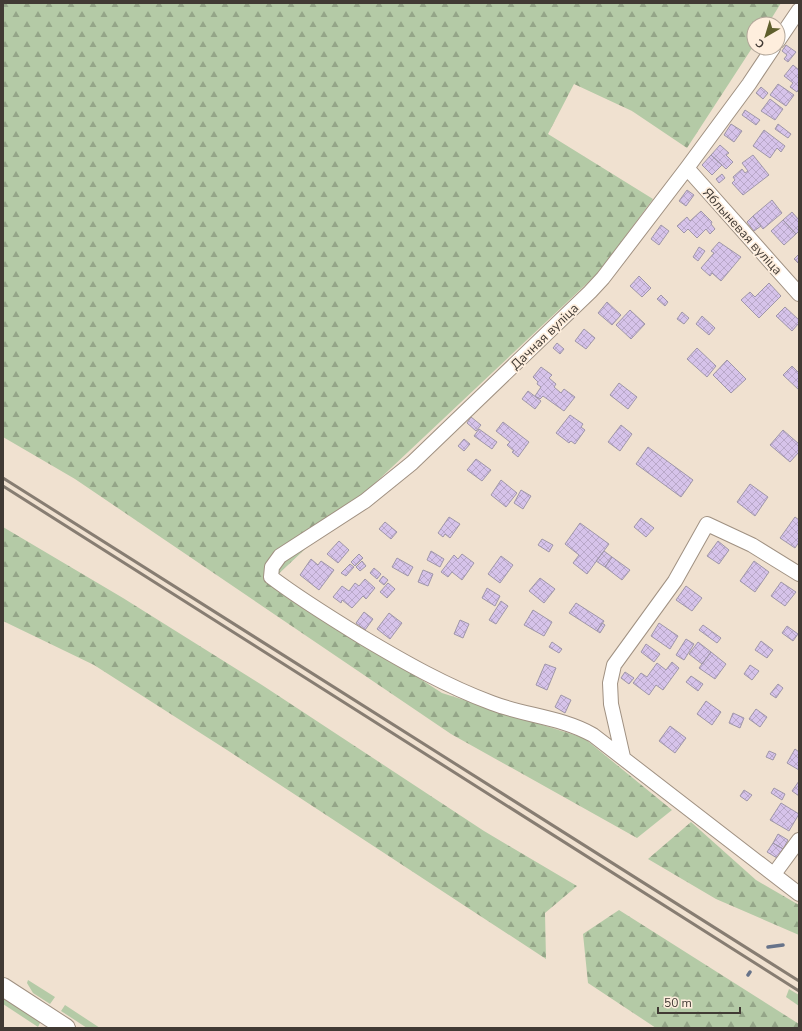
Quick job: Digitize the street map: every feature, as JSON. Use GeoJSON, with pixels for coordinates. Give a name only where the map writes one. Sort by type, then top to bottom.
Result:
{"type":"FeatureCollection","features":[{"type":"Feature","properties":{"kind":"main road"},"geometry":{"type":"LineString","coordinates":[[3,987],[66,1028]]}},
{"type":"Feature","properties":{"kind":"street"},"geometry":{"type":"LineString","coordinates":[[786,29],[799,10]]}},
{"type":"Feature","properties":{"kind":"street","name":"Дачная вуліца"},"geometry":{"type":"LineString","coordinates":[[623,757],[593,735],[578,727],[566,722],[541,718],[494,704],[462,692],[436,679],[294,595],[271,577],[272,567],[280,556],[365,501],[412,463],[590,292],[603,278],[687,168],[749,84],[768,56]]}},
{"type":"Feature","properties":{"kind":"street","name":"Яблыневая вуліца"},"geometry":{"type":"LineString","coordinates":[[687,168],[799,294]]}},
{"type":"Feature","properties":{"kind":"street"},"geometry":{"type":"LineString","coordinates":[[799,574],[752,545],[707,524],[674,581],[614,665],[610,683],[611,704],[623,757],[799,894]]}},
{"type":"Feature","properties":{"kind":"street"},"geometry":{"type":"LineString","coordinates":[[774,874],[799,840]]}},
{"type":"Feature","properties":{"kind":"green space"},"geometry":{"type":"Polygon","coordinates":[[[3,3],[781,3],[773,16],[746,16],[747,56],[687,148],[632,111],[574,84],[548,134],[653,199],[598,273],[270,582],[442,693],[584,738],[672,810],[637,838],[451,734],[75,479],[3,437],[3,3]]]}},
{"type":"Feature","properties":{"kind":"green space"},"geometry":{"type":"Polygon","coordinates":[[[3,527],[123,598],[262,685],[484,831],[577,886],[545,913],[546,959],[227,750],[94,665],[3,621],[3,527]]]}},
{"type":"Feature","properties":{"kind":"green space"},"geometry":{"type":"Polygon","coordinates":[[[691,822],[756,880],[799,905],[799,935],[716,899],[648,859],[691,822]]]}},
{"type":"Feature","properties":{"kind":"green space"},"geometry":{"type":"Polygon","coordinates":[[[619,910],[799,1024],[799,1028],[656,1028],[588,983],[583,934],[619,910]]]}},
{"type":"Feature","properties":{"kind":"green space"},"geometry":{"type":"Polygon","coordinates":[[[28,980],[55,997],[50,1004],[33,993],[27,983],[28,980]]]}},
{"type":"Feature","properties":{"kind":"green space"},"geometry":{"type":"Polygon","coordinates":[[[789,989],[799,995],[799,1006],[786,997],[789,989]]]}},
{"type":"Feature","properties":{"kind":"green space"},"geometry":{"type":"Polygon","coordinates":[[[3,998],[41,1021],[38,1027],[3,1004],[3,998]]]}},
{"type":"Feature","properties":{"kind":"green space"},"geometry":{"type":"Polygon","coordinates":[[[65,1005],[100,1028],[87,1028],[61,1011],[65,1005]]]}},
{"type":"Feature","properties":{"kind":"building"},"geometry":{"type":"Polygon","coordinates":[[[786,45],[796,52],[788,62],[784,59],[787,55],[786,45]]]}},
{"type":"Feature","properties":{"kind":"building"},"geometry":{"type":"Polygon","coordinates":[[[793,65],[799,70],[799,89],[797,92],[790,87],[793,83],[784,76],[793,65]]]}},
{"type":"Feature","properties":{"kind":"building"},"geometry":{"type":"Polygon","coordinates":[[[778,84],[794,95],[786,106],[770,95],[778,84]]]}},
{"type":"Feature","properties":{"kind":"building"},"geometry":{"type":"Polygon","coordinates":[[[761,87],[768,93],[763,99],[756,93],[761,87]]]}},
{"type":"Feature","properties":{"kind":"building"},"geometry":{"type":"Polygon","coordinates":[[[770,99],[783,109],[775,120],[761,111],[770,99]]]}},
{"type":"Feature","properties":{"kind":"building"},"geometry":{"type":"Polygon","coordinates":[[[745,110],[760,120],[756,125],[742,115],[745,110]]]}},
{"type":"Feature","properties":{"kind":"building"},"geometry":{"type":"Polygon","coordinates":[[[731,124],[742,131],[734,142],[724,135],[731,124]]]}},
{"type":"Feature","properties":{"kind":"building"},"geometry":{"type":"Polygon","coordinates":[[[778,124],[791,134],[788,138],[775,129],[778,124]]]}},
{"type":"Feature","properties":{"kind":"building"},"geometry":{"type":"Polygon","coordinates":[[[764,130],[785,146],[781,152],[777,148],[770,158],[753,146],[764,130]]]}},
{"type":"Feature","properties":{"kind":"building"},"geometry":{"type":"Polygon","coordinates":[[[720,145],[729,153],[726,155],[733,162],[726,169],[711,155],[720,145]]]}},
{"type":"Feature","properties":{"kind":"building"},"geometry":{"type":"Polygon","coordinates":[[[711,155],[722,165],[712,175],[702,165],[711,155]]]}},
{"type":"Feature","properties":{"kind":"building"},"geometry":{"type":"Polygon","coordinates":[[[753,155],[769,175],[743,195],[732,183],[735,180],[733,177],[742,169],[745,173],[748,171],[742,163],[753,155]]]}},
{"type":"Feature","properties":{"kind":"building"},"geometry":{"type":"Polygon","coordinates":[[[722,174],[725,178],[719,183],[716,179],[722,174]]]}},
{"type":"Feature","properties":{"kind":"building"},"geometry":{"type":"Polygon","coordinates":[[[687,190],[694,195],[686,206],[679,201],[687,190]]]}},
{"type":"Feature","properties":{"kind":"building"},"geometry":{"type":"Polygon","coordinates":[[[772,200],[782,213],[763,229],[753,216],[772,200]]]}},
{"type":"Feature","properties":{"kind":"building"},"geometry":{"type":"Polygon","coordinates":[[[701,211],[712,222],[711,224],[715,229],[710,234],[706,229],[697,238],[688,229],[684,233],[677,226],[687,217],[690,221],[701,211]]]}},
{"type":"Feature","properties":{"kind":"building"},"geometry":{"type":"Polygon","coordinates":[[[792,212],[799,220],[799,231],[796,234],[783,220],[792,212]]]}},
{"type":"Feature","properties":{"kind":"building"},"geometry":{"type":"Polygon","coordinates":[[[753,216],[761,226],[754,231],[747,222],[753,216]]]}},
{"type":"Feature","properties":{"kind":"building"},"geometry":{"type":"Polygon","coordinates":[[[783,220],[796,234],[784,245],[771,231],[783,220]]]}},
{"type":"Feature","properties":{"kind":"building"},"geometry":{"type":"Polygon","coordinates":[[[661,225],[669,231],[659,245],[651,239],[661,225]]]}},
{"type":"Feature","properties":{"kind":"building"},"geometry":{"type":"Polygon","coordinates":[[[719,242],[741,257],[721,281],[712,273],[710,276],[701,268],[714,253],[711,251],[719,242]]]}},
{"type":"Feature","properties":{"kind":"building"},"geometry":{"type":"Polygon","coordinates":[[[699,247],[705,251],[698,261],[693,257],[699,247]]]}},
{"type":"Feature","properties":{"kind":"building"},"geometry":{"type":"Polygon","coordinates":[[[799,254],[799,264],[794,259],[799,254]]]}},
{"type":"Feature","properties":{"kind":"building"},"geometry":{"type":"Polygon","coordinates":[[[639,276],[651,288],[642,297],[630,286],[639,276]]]}},
{"type":"Feature","properties":{"kind":"building"},"geometry":{"type":"Polygon","coordinates":[[[769,283],[781,296],[759,318],[741,300],[750,292],[755,297],[769,283]]]}},
{"type":"Feature","properties":{"kind":"building"},"geometry":{"type":"Polygon","coordinates":[[[661,295],[668,302],[665,306],[657,299],[661,295]]]}},
{"type":"Feature","properties":{"kind":"building"},"geometry":{"type":"Polygon","coordinates":[[[607,302],[621,315],[612,325],[598,313],[607,302]]]}},
{"type":"Feature","properties":{"kind":"building"},"geometry":{"type":"Polygon","coordinates":[[[785,307],[799,320],[799,323],[792,331],[776,316],[785,307]]]}},
{"type":"Feature","properties":{"kind":"building"},"geometry":{"type":"Polygon","coordinates":[[[630,310],[645,324],[631,339],[616,325],[630,310]]]}},
{"type":"Feature","properties":{"kind":"building"},"geometry":{"type":"Polygon","coordinates":[[[682,312],[689,318],[684,324],[677,319],[682,312]]]}},
{"type":"Feature","properties":{"kind":"building"},"geometry":{"type":"Polygon","coordinates":[[[702,316],[715,328],[709,335],[696,324],[702,316]]]}},
{"type":"Feature","properties":{"kind":"building"},"geometry":{"type":"Polygon","coordinates":[[[584,329],[595,338],[586,349],[575,341],[584,329]]]}},
{"type":"Feature","properties":{"kind":"building"},"geometry":{"type":"Polygon","coordinates":[[[557,343],[564,349],[560,354],[553,348],[557,343]]]}},
{"type":"Feature","properties":{"kind":"building"},"geometry":{"type":"Polygon","coordinates":[[[697,348],[716,366],[707,377],[687,359],[697,348]]]}},
{"type":"Feature","properties":{"kind":"building"},"geometry":{"type":"Polygon","coordinates":[[[727,360],[746,379],[731,393],[713,375],[727,360]]]}},
{"type":"Feature","properties":{"kind":"building"},"geometry":{"type":"Polygon","coordinates":[[[792,366],[799,373],[799,390],[783,375],[792,366]]]}},
{"type":"Feature","properties":{"kind":"building"},"geometry":{"type":"Polygon","coordinates":[[[541,367],[552,375],[549,378],[556,384],[554,387],[561,393],[564,389],[575,397],[564,411],[543,396],[540,399],[535,396],[541,387],[537,384],[538,382],[533,377],[541,367]]]}},
{"type":"Feature","properties":{"kind":"building"},"geometry":{"type":"Polygon","coordinates":[[[619,383],[637,397],[628,409],[610,395],[619,383]]]}},
{"type":"Feature","properties":{"kind":"building"},"geometry":{"type":"Polygon","coordinates":[[[528,391],[541,401],[535,409],[522,399],[528,391]]]}},
{"type":"Feature","properties":{"kind":"building"},"geometry":{"type":"Polygon","coordinates":[[[570,415],[583,424],[581,427],[585,430],[575,444],[571,441],[569,443],[556,433],[570,415]]]}},
{"type":"Feature","properties":{"kind":"building"},"geometry":{"type":"Polygon","coordinates":[[[471,417],[481,425],[476,431],[467,423],[471,417]]]}},
{"type":"Feature","properties":{"kind":"building"},"geometry":{"type":"Polygon","coordinates":[[[503,422],[529,442],[518,457],[507,445],[510,442],[496,431],[503,422]]]}},
{"type":"Feature","properties":{"kind":"building"},"geometry":{"type":"Polygon","coordinates":[[[621,425],[632,434],[620,451],[608,442],[621,425]]]}},
{"type":"Feature","properties":{"kind":"building"},"geometry":{"type":"Polygon","coordinates":[[[479,429],[497,442],[492,449],[474,436],[479,429]]]}},
{"type":"Feature","properties":{"kind":"building"},"geometry":{"type":"Polygon","coordinates":[[[783,430],[799,444],[799,452],[790,462],[770,445],[783,430]]]}},
{"type":"Feature","properties":{"kind":"building"},"geometry":{"type":"Polygon","coordinates":[[[464,439],[470,444],[464,451],[458,446],[464,439]]]}},
{"type":"Feature","properties":{"kind":"building"},"geometry":{"type":"Polygon","coordinates":[[[648,447],[693,480],[681,497],[636,464],[648,447]]]}},
{"type":"Feature","properties":{"kind":"building"},"geometry":{"type":"Polygon","coordinates":[[[476,459],[491,470],[482,481],[467,470],[476,459]]]}},
{"type":"Feature","properties":{"kind":"building"},"geometry":{"type":"Polygon","coordinates":[[[501,480],[517,493],[506,507],[491,495],[501,480]]]}},
{"type":"Feature","properties":{"kind":"building"},"geometry":{"type":"Polygon","coordinates":[[[750,484],[768,497],[755,516],[737,502],[750,484]]]}},
{"type":"Feature","properties":{"kind":"building"},"geometry":{"type":"Polygon","coordinates":[[[521,490],[531,496],[523,509],[514,503],[521,490]]]}},
{"type":"Feature","properties":{"kind":"building"},"geometry":{"type":"Polygon","coordinates":[[[449,517],[460,524],[450,538],[445,534],[443,537],[438,533],[449,517]]]}},
{"type":"Feature","properties":{"kind":"building"},"geometry":{"type":"Polygon","coordinates":[[[795,517],[799,520],[799,542],[795,548],[780,538],[795,517]]]}},
{"type":"Feature","properties":{"kind":"building"},"geometry":{"type":"Polygon","coordinates":[[[641,518],[654,528],[646,537],[634,527],[641,518]]]}},
{"type":"Feature","properties":{"kind":"building"},"geometry":{"type":"Polygon","coordinates":[[[385,522],[397,532],[391,539],[379,529],[385,522]]]}},
{"type":"Feature","properties":{"kind":"building"},"geometry":{"type":"Polygon","coordinates":[[[580,523],[609,544],[587,574],[573,563],[579,555],[565,544],[580,523]]]}},
{"type":"Feature","properties":{"kind":"building"},"geometry":{"type":"Polygon","coordinates":[[[542,539],[553,545],[549,552],[538,545],[542,539]]]}},
{"type":"Feature","properties":{"kind":"building"},"geometry":{"type":"Polygon","coordinates":[[[339,541],[349,550],[338,563],[327,554],[339,541]]]}},
{"type":"Feature","properties":{"kind":"building"},"geometry":{"type":"Polygon","coordinates":[[[718,541],[729,550],[719,564],[707,556],[718,541]]]}},
{"type":"Feature","properties":{"kind":"building"},"geometry":{"type":"Polygon","coordinates":[[[431,551],[444,559],[440,567],[427,560],[431,551]]]}},
{"type":"Feature","properties":{"kind":"building"},"geometry":{"type":"Polygon","coordinates":[[[604,551],[612,557],[605,567],[596,561],[604,551]]]}},
{"type":"Feature","properties":{"kind":"building"},"geometry":{"type":"Polygon","coordinates":[[[359,554],[363,558],[355,566],[351,562],[359,554]]]}},
{"type":"Feature","properties":{"kind":"building"},"geometry":{"type":"Polygon","coordinates":[[[462,554],[474,563],[462,580],[452,572],[448,577],[441,572],[454,555],[458,559],[462,554]]]}},
{"type":"Feature","properties":{"kind":"building"},"geometry":{"type":"Polygon","coordinates":[[[501,556],[513,565],[500,583],[488,574],[501,556]]]}},
{"type":"Feature","properties":{"kind":"building"},"geometry":{"type":"Polygon","coordinates":[[[612,557],[630,570],[622,580],[605,567],[612,557]]]}},
{"type":"Feature","properties":{"kind":"building"},"geometry":{"type":"Polygon","coordinates":[[[397,558],[413,567],[408,576],[392,567],[397,558]]]}},
{"type":"Feature","properties":{"kind":"building"},"geometry":{"type":"Polygon","coordinates":[[[311,559],[318,565],[321,561],[334,570],[319,590],[300,575],[311,559]]]}},
{"type":"Feature","properties":{"kind":"building"},"geometry":{"type":"Polygon","coordinates":[[[362,561],[366,566],[360,571],[356,567],[362,561]]]}},
{"type":"Feature","properties":{"kind":"building"},"geometry":{"type":"Polygon","coordinates":[[[754,561],[769,572],[755,592],[740,581],[754,561]]]}},
{"type":"Feature","properties":{"kind":"building"},"geometry":{"type":"Polygon","coordinates":[[[350,564],[354,567],[346,576],[341,573],[350,564]]]}},
{"type":"Feature","properties":{"kind":"building"},"geometry":{"type":"Polygon","coordinates":[[[374,568],[381,574],[377,579],[370,573],[374,568]]]}},
{"type":"Feature","properties":{"kind":"building"},"geometry":{"type":"Polygon","coordinates":[[[423,570],[433,574],[428,586],[418,582],[423,570]]]}},
{"type":"Feature","properties":{"kind":"building"},"geometry":{"type":"Polygon","coordinates":[[[383,576],[388,580],[384,585],[379,581],[383,576]]]}},
{"type":"Feature","properties":{"kind":"building"},"geometry":{"type":"Polygon","coordinates":[[[540,578],[555,589],[544,603],[529,591],[540,578]]]}},
{"type":"Feature","properties":{"kind":"building"},"geometry":{"type":"Polygon","coordinates":[[[365,579],[375,588],[366,599],[363,596],[352,608],[342,600],[341,603],[333,597],[342,586],[349,591],[355,583],[359,586],[365,579]]]}},
{"type":"Feature","properties":{"kind":"building"},"geometry":{"type":"Polygon","coordinates":[[[781,582],[796,592],[785,606],[771,596],[781,582]]]}},
{"type":"Feature","properties":{"kind":"building"},"geometry":{"type":"Polygon","coordinates":[[[388,583],[395,589],[387,598],[380,592],[388,583]]]}},
{"type":"Feature","properties":{"kind":"building"},"geometry":{"type":"Polygon","coordinates":[[[686,586],[702,598],[692,611],[676,600],[686,586]]]}},
{"type":"Feature","properties":{"kind":"building"},"geometry":{"type":"Polygon","coordinates":[[[487,588],[500,596],[495,606],[482,598],[487,588]]]}},
{"type":"Feature","properties":{"kind":"building"},"geometry":{"type":"Polygon","coordinates":[[[501,601],[508,606],[496,624],[489,620],[501,601]]]}},
{"type":"Feature","properties":{"kind":"building"},"geometry":{"type":"Polygon","coordinates":[[[576,603],[604,621],[597,631],[569,613],[576,603]]]}},
{"type":"Feature","properties":{"kind":"building"},"geometry":{"type":"Polygon","coordinates":[[[533,610],[552,622],[544,636],[524,625],[533,610]]]}},
{"type":"Feature","properties":{"kind":"building"},"geometry":{"type":"Polygon","coordinates":[[[364,612],[373,619],[365,630],[356,623],[364,612]]]}},
{"type":"Feature","properties":{"kind":"building"},"geometry":{"type":"Polygon","coordinates":[[[389,613],[402,623],[390,639],[377,629],[389,613]]]}},
{"type":"Feature","properties":{"kind":"building"},"geometry":{"type":"Polygon","coordinates":[[[460,620],[469,624],[463,638],[454,634],[460,620]]]}},
{"type":"Feature","properties":{"kind":"building"},"geometry":{"type":"Polygon","coordinates":[[[602,623],[605,625],[600,633],[597,631],[602,623]]]}},
{"type":"Feature","properties":{"kind":"building"},"geometry":{"type":"Polygon","coordinates":[[[659,623],[678,636],[670,649],[651,636],[659,623]]]}},
{"type":"Feature","properties":{"kind":"building"},"geometry":{"type":"Polygon","coordinates":[[[703,625],[721,638],[717,643],[699,630],[703,625]]]}},
{"type":"Feature","properties":{"kind":"building"},"geometry":{"type":"Polygon","coordinates":[[[787,626],[798,634],[793,641],[782,633],[787,626]]]}},
{"type":"Feature","properties":{"kind":"building"},"geometry":{"type":"Polygon","coordinates":[[[686,639],[694,644],[684,660],[676,655],[686,639]]]}},
{"type":"Feature","properties":{"kind":"building"},"geometry":{"type":"Polygon","coordinates":[[[761,641],[773,650],[767,658],[755,650],[761,641]]]}},
{"type":"Feature","properties":{"kind":"building"},"geometry":{"type":"Polygon","coordinates":[[[552,642],[562,649],[559,653],[549,647],[552,642]]]}},
{"type":"Feature","properties":{"kind":"building"},"geometry":{"type":"Polygon","coordinates":[[[698,642],[711,652],[702,664],[689,654],[698,642]]]}},
{"type":"Feature","properties":{"kind":"building"},"geometry":{"type":"Polygon","coordinates":[[[646,644],[660,654],[654,662],[641,652],[646,644]]]}},
{"type":"Feature","properties":{"kind":"building"},"geometry":{"type":"Polygon","coordinates":[[[711,652],[726,664],[715,679],[699,668],[711,652]]]}},
{"type":"Feature","properties":{"kind":"building"},"geometry":{"type":"Polygon","coordinates":[[[672,662],[679,668],[663,690],[656,685],[649,695],[633,683],[641,673],[647,677],[657,663],[666,670],[672,662]]]}},
{"type":"Feature","properties":{"kind":"building"},"geometry":{"type":"Polygon","coordinates":[[[545,664],[556,668],[547,690],[536,685],[545,664]]]}},
{"type":"Feature","properties":{"kind":"building"},"geometry":{"type":"Polygon","coordinates":[[[750,665],[759,671],[752,680],[744,674],[750,665]]]}},
{"type":"Feature","properties":{"kind":"building"},"geometry":{"type":"Polygon","coordinates":[[[625,672],[634,678],[629,684],[621,678],[625,672]]]}},
{"type":"Feature","properties":{"kind":"building"},"geometry":{"type":"Polygon","coordinates":[[[691,676],[703,684],[698,691],[686,682],[691,676]]]}},
{"type":"Feature","properties":{"kind":"building"},"geometry":{"type":"Polygon","coordinates":[[[778,684],[783,688],[776,698],[770,694],[778,684]]]}},
{"type":"Feature","properties":{"kind":"building"},"geometry":{"type":"Polygon","coordinates":[[[561,695],[571,700],[565,713],[555,707],[561,695]]]}},
{"type":"Feature","properties":{"kind":"building"},"geometry":{"type":"Polygon","coordinates":[[[706,701],[721,712],[712,725],[697,714],[706,701]]]}},
{"type":"Feature","properties":{"kind":"building"},"geometry":{"type":"Polygon","coordinates":[[[756,709],[767,717],[760,727],[749,719],[756,709]]]}},
{"type":"Feature","properties":{"kind":"building"},"geometry":{"type":"Polygon","coordinates":[[[733,713],[744,718],[740,728],[729,723],[733,713]]]}},
{"type":"Feature","properties":{"kind":"building"},"geometry":{"type":"Polygon","coordinates":[[[670,726],[686,738],[675,753],[659,741],[670,726]]]}},
{"type":"Feature","properties":{"kind":"building"},"geometry":{"type":"Polygon","coordinates":[[[795,749],[799,752],[799,770],[787,763],[795,749]]]}},
{"type":"Feature","properties":{"kind":"building"},"geometry":{"type":"Polygon","coordinates":[[[769,751],[776,754],[773,760],[766,757],[769,751]]]}},
{"type":"Feature","properties":{"kind":"building"},"geometry":{"type":"Polygon","coordinates":[[[799,781],[799,796],[792,791],[799,781]]]}},
{"type":"Feature","properties":{"kind":"building"},"geometry":{"type":"Polygon","coordinates":[[[774,788],[785,794],[782,800],[771,793],[774,788]]]}},
{"type":"Feature","properties":{"kind":"building"},"geometry":{"type":"Polygon","coordinates":[[[744,790],[752,795],[747,801],[740,796],[744,790]]]}},
{"type":"Feature","properties":{"kind":"building"},"geometry":{"type":"Polygon","coordinates":[[[781,803],[799,814],[789,831],[770,820],[781,803]]]}},
{"type":"Feature","properties":{"kind":"building"},"geometry":{"type":"Polygon","coordinates":[[[778,834],[788,840],[783,849],[773,843],[778,834]]]}},
{"type":"Feature","properties":{"kind":"building"},"geometry":{"type":"Polygon","coordinates":[[[773,843],[783,849],[777,858],[767,852],[773,843]]]}},
{"type":"Feature","properties":{"kind":"waterway"},"geometry":{"type":"LineString","coordinates":[[768,947],[783,945]]}},
{"type":"Feature","properties":{"kind":"railway"},"geometry":{"type":"LineString","coordinates":[[3,478],[799,981]]}},
{"type":"Feature","properties":{"kind":"railway"},"geometry":{"type":"LineString","coordinates":[[3,486],[799,991]]}}]}
